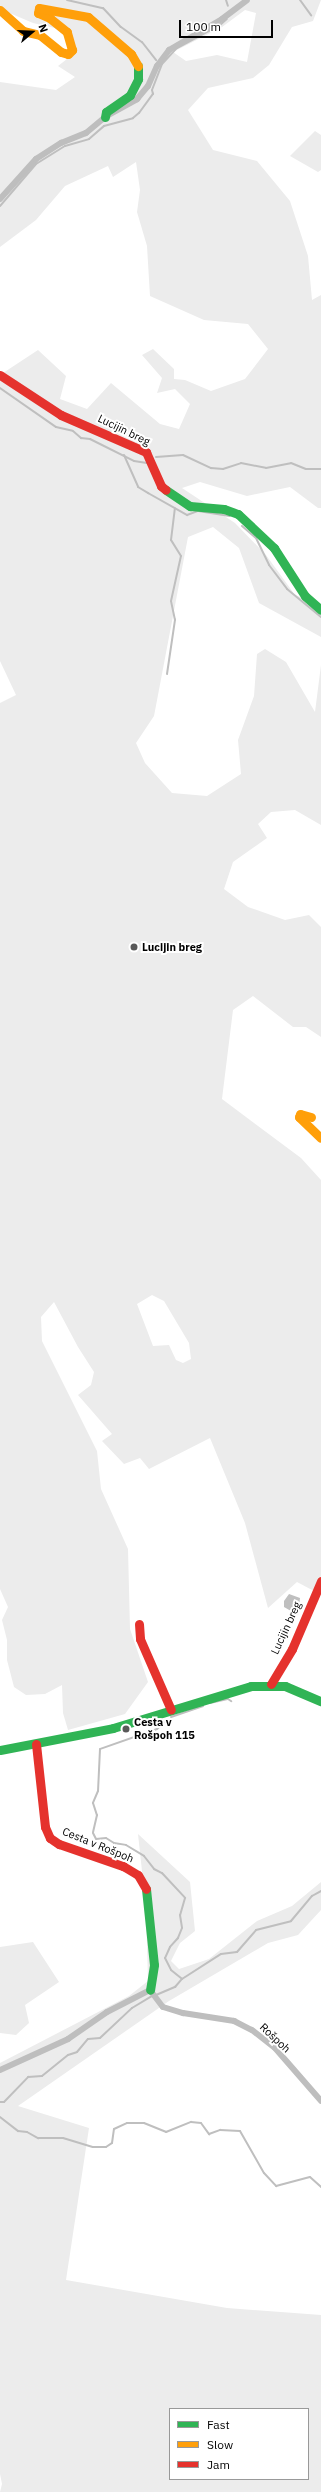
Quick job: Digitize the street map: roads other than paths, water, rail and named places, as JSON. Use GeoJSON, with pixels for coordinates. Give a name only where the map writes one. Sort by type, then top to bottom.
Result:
{"type":"FeatureCollection","features":[{"type":"Feature","properties":{"kind":"street"},"geometry":{"type":"LineString","coordinates":[[0,200],[36,159],[62,143],[86,133],[105,117],[137,99],[148,86],[157,66],[169,50],[222,19],[247,0]]}},
{"type":"Feature","properties":{"kind":"street"},"geometry":{"type":"LineString","coordinates":[[0,10],[12,23],[23,31],[40,35],[61,52],[68,54],[72,50],[67,32],[50,18],[43,17],[38,13],[39,8],[88,17],[131,54],[138,66],[138,79],[130,95],[106,112],[105,117]]}},
{"type":"Feature","properties":{"kind":"street","name":"Lucijin breg"},"geometry":{"type":"LineString","coordinates":[[0,375],[61,415],[146,452],[161,486],[182,503],[190,506],[224,508],[238,514],[274,548],[305,596],[321,610]]}},
{"type":"Feature","properties":{"kind":"street"},"geometry":{"type":"LineString","coordinates":[[311,1117],[300,1114],[299,1117],[321,1138]]}},
{"type":"Feature","properties":{"kind":"street","name":"Lucijin breg"},"geometry":{"type":"LineString","coordinates":[[271,1684],[292,1649],[321,1581]]}},
{"type":"Feature","properties":{"kind":"street"},"geometry":{"type":"LineString","coordinates":[[139,1624],[140,1639],[171,1710]]}},
{"type":"Feature","properties":{"kind":"street"},"geometry":{"type":"LineString","coordinates":[[0,1750],[113,1728],[252,1686],[271,1684],[285,1686],[321,1701]]}},
{"type":"Feature","properties":{"kind":"street","name":"Cesta v Rošpoh"},"geometry":{"type":"LineString","coordinates":[[36,1744],[45,1827],[50,1838],[64,1847],[123,1866],[138,1875],[146,1887],[154,1965],[151,1992]]}},
{"type":"Feature","properties":{"kind":"street"},"geometry":{"type":"LineString","coordinates":[[0,2070],[68,2039],[107,2012],[151,1992]]}},
{"type":"Feature","properties":{"kind":"street","name":"Rošpoh"},"geometry":{"type":"LineString","coordinates":[[151,1992],[163,2007],[175,2011],[234,2021],[252,2030],[274,2048],[321,2101]]}},
{"type":"Feature","properties":{"kind":"waterway"},"geometry":{"type":"LineString","coordinates":[[67,0],[103,8],[121,27],[142,42],[156,60]]}},
{"type":"Feature","properties":{"kind":"waterway"},"geometry":{"type":"LineString","coordinates":[[226,0],[228,6]]}},
{"type":"Feature","properties":{"kind":"waterway"},"geometry":{"type":"LineString","coordinates":[[300,0],[311,15]]}},
{"type":"Feature","properties":{"kind":"waterway"},"geometry":{"type":"LineString","coordinates":[[0,206],[36,164],[65,146],[89,139],[104,126],[133,118],[139,113],[153,94],[152,90],[162,64],[177,48],[220,25],[227,19]]}},
{"type":"Feature","properties":{"kind":"waterway"},"geometry":{"type":"LineString","coordinates":[[0,388],[56,427],[73,431],[81,438],[90,439],[134,461],[147,463]]}},
{"type":"Feature","properties":{"kind":"waterway"},"geometry":{"type":"LineString","coordinates":[[124,455],[138,487],[148,493],[187,515],[198,511],[230,516]]}},
{"type":"Feature","properties":{"kind":"waterway"},"geometry":{"type":"LineString","coordinates":[[156,457],[183,455],[211,468],[223,469],[241,463],[266,468],[291,463],[306,469],[321,469]]}},
{"type":"Feature","properties":{"kind":"waterway"},"geometry":{"type":"LineString","coordinates":[[167,674],[175,620],[171,601],[181,556],[171,540],[175,508]]}},
{"type":"Feature","properties":{"kind":"waterway"},"geometry":{"type":"LineString","coordinates":[[242,526],[256,538],[269,565],[287,589],[321,617]]}},
{"type":"Feature","properties":{"kind":"waterway"},"geometry":{"type":"LineString","coordinates":[[210,1703],[228,1699],[231,1701]]}},
{"type":"Feature","properties":{"kind":"waterway"},"geometry":{"type":"LineString","coordinates":[[171,1717],[203,1706]]}},
{"type":"Feature","properties":{"kind":"waterway"},"geometry":{"type":"LineString","coordinates":[[166,1721],[157,1729],[100,1749],[98,1791],[93,1803],[97,1815],[93,1833],[96,1839],[106,1838],[114,1843],[126,1845],[144,1856],[154,1869],[162,1873],[185,1898],[180,1915],[182,1928],[178,1938],[170,1947],[165,1958],[171,1970],[182,1979]]}},
{"type":"Feature","properties":{"kind":"waterway"},"geometry":{"type":"LineString","coordinates":[[156,1995],[175,1987],[182,1979],[221,1954],[237,1952],[256,1930],[291,1921],[312,1896],[321,1891]]}},
{"type":"Feature","properties":{"kind":"waterway"},"geometry":{"type":"LineString","coordinates":[[0,2102],[4,2102],[28,2077],[42,2076],[68,2055],[77,2052],[88,2039],[100,2038],[132,2008],[152,1996]]}},
{"type":"Feature","properties":{"kind":"waterway"},"geometry":{"type":"LineString","coordinates":[[0,2117],[18,2131],[27,2132],[38,2138],[63,2138],[93,2147],[106,2147],[112,2143],[114,2129],[127,2123],[144,2123],[166,2132],[191,2122],[201,2123],[209,2134],[220,2130],[240,2131],[264,2173],[276,2186],[310,2177],[321,2187]]}},
{"type":"Feature","properties":{"kind":"place","name":"Lucijin breg"},"geometry":{"type":"Point","coordinates":[134,947]}},
{"type":"Feature","properties":{"kind":"place","name":"Cesta v Rošpoh 115"},"geometry":{"type":"Point","coordinates":[126,1729]}}]}
